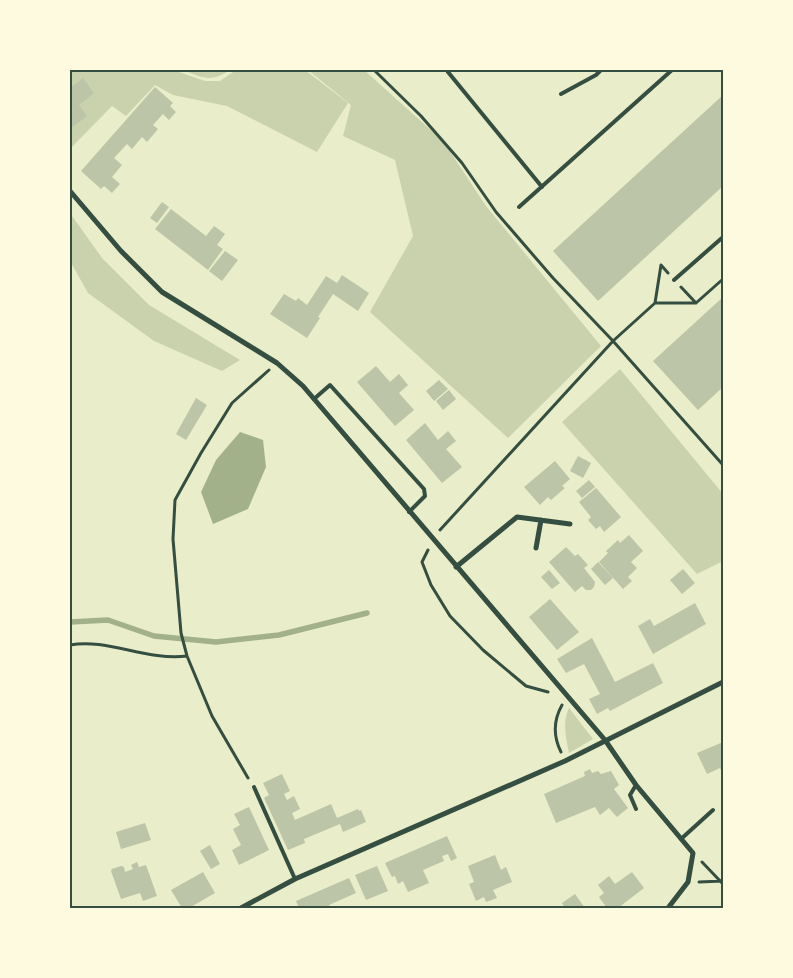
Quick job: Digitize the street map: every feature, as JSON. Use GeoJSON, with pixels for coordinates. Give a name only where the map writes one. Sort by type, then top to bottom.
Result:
{"type":"FeatureCollection","features":[{"type":"Feature","properties":{"kind":"street"},"geometry":{"type":"LineString","coordinates":[[70,191],[121,251],[162,292],[277,363],[303,386],[566,697],[605,740],[636,785],[693,853],[688,882],[668,908]]}},
{"type":"Feature","properties":{"kind":"street"},"geometry":{"type":"LineString","coordinates":[[456,567],[517,517],[570,524]]}},
{"type":"Feature","properties":{"kind":"street"},"geometry":{"type":"LineString","coordinates":[[536,548],[541,520]]}},
{"type":"Feature","properties":{"kind":"street"},"geometry":{"type":"LineString","coordinates":[[241,908],[295,879],[565,761],[723,682]]}},
{"type":"Feature","properties":{"kind":"lane"},"geometry":{"type":"LineString","coordinates":[[562,94],[596,75],[601,70]]}},
{"type":"Feature","properties":{"kind":"lane"},"geometry":{"type":"LineString","coordinates":[[519,207],[672,70]]}},
{"type":"Feature","properties":{"kind":"lane"},"geometry":{"type":"LineString","coordinates":[[448,72],[542,187]]}},
{"type":"Feature","properties":{"kind":"lane"},"geometry":{"type":"LineString","coordinates":[[674,280],[723,237]]}},
{"type":"Feature","properties":{"kind":"lane"},"geometry":{"type":"LineString","coordinates":[[314,398],[330,385],[424,489],[425,496],[409,512]]}},
{"type":"Feature","properties":{"kind":"lane"},"geometry":{"type":"LineString","coordinates":[[636,785],[630,795],[636,809]]}},
{"type":"Feature","properties":{"kind":"lane"},"geometry":{"type":"LineString","coordinates":[[254,787],[295,879]]}},
{"type":"Feature","properties":{"kind":"lane"},"geometry":{"type":"LineString","coordinates":[[681,838],[712,810]]}},
{"type":"Feature","properties":{"kind":"path"},"geometry":{"type":"LineString","coordinates":[[374,70],[427,122],[462,163],[502,219],[723,465]]}},
{"type":"Feature","properties":{"kind":"path"},"geometry":{"type":"LineString","coordinates":[[565,761],[555,740],[555,726],[557,714],[566,697],[526,686],[482,650],[450,616],[431,585],[422,562],[433,539],[613,341],[655,303],[661,265],[696,303]]}},
{"type":"Feature","properties":{"kind":"path"},"geometry":{"type":"LineString","coordinates":[[655,303],[696,303],[723,279]]}},
{"type":"Feature","properties":{"kind":"path"},"geometry":{"type":"LineString","coordinates":[[254,787],[212,716],[186,656],[181,633],[173,539],[175,500],[232,403],[277,363]]}},
{"type":"Feature","properties":{"kind":"path"},"geometry":{"type":"LineString","coordinates":[[70,644],[84,642],[147,655],[172,658],[186,656]]}},
{"type":"Feature","properties":{"kind":"path"},"geometry":{"type":"LineString","coordinates":[[693,853],[722,882]]}},
{"type":"Feature","properties":{"kind":"path"},"geometry":{"type":"LineString","coordinates":[[688,882],[722,882]]}},
{"type":"Feature","properties":{"kind":"shaded area"},"geometry":{"type":"Polygon","coordinates":[[[70,70],[173,70],[205,81],[220,81],[236,70],[305,70],[348,103],[317,152],[227,106],[173,95],[155,85],[126,116],[112,106],[70,149],[70,70]]]}},
{"type":"Feature","properties":{"kind":"shaded area"},"geometry":{"type":"Polygon","coordinates":[[[183,70],[230,70],[217,77],[207,78],[183,70]]]}},
{"type":"Feature","properties":{"kind":"shaded area"},"geometry":{"type":"Polygon","coordinates":[[[308,70],[364,70],[443,141],[486,206],[601,346],[508,438],[370,312],[413,236],[395,160],[343,136],[351,105],[308,70]]]}},
{"type":"Feature","properties":{"kind":"shaded area"},"geometry":{"type":"Polygon","coordinates":[[[70,213],[102,258],[149,305],[240,360],[222,371],[154,341],[88,293],[70,261],[70,213]]]}},
{"type":"Feature","properties":{"kind":"shaded area"},"geometry":{"type":"Polygon","coordinates":[[[620,369],[723,494],[723,561],[697,574],[562,422],[620,369]]]}},
{"type":"Feature","properties":{"kind":"shaded area"},"geometry":{"type":"Polygon","coordinates":[[[240,432],[263,440],[266,467],[248,509],[213,524],[201,492],[216,460],[240,432]]]}},
{"type":"Feature","properties":{"kind":"shaded area"},"geometry":{"type":"Polygon","coordinates":[[[569,708],[593,739],[569,753],[565,725],[569,708]]]}},
{"type":"Feature","properties":{"kind":"building"},"geometry":{"type":"Polygon","coordinates":[[[83,78],[94,93],[79,105],[87,116],[70,129],[70,88],[83,78]]]}},
{"type":"Feature","properties":{"kind":"building"},"geometry":{"type":"Polygon","coordinates":[[[155,87],[173,103],[170,106],[176,112],[169,120],[163,114],[153,125],[158,129],[147,142],[142,137],[132,149],[127,144],[114,158],[122,165],[112,177],[120,184],[112,193],[104,186],[101,189],[81,171],[155,87]]]}},
{"type":"Feature","properties":{"kind":"building"},"geometry":{"type":"Polygon","coordinates":[[[723,95],[723,186],[598,301],[553,251],[723,95]]]}},
{"type":"Feature","properties":{"kind":"building"},"geometry":{"type":"Polygon","coordinates":[[[162,202],[169,207],[157,223],[150,218],[162,202]]]}},
{"type":"Feature","properties":{"kind":"building"},"geometry":{"type":"Polygon","coordinates":[[[171,209],[206,236],[214,226],[225,234],[217,245],[223,249],[208,270],[155,229],[171,209]]]}},
{"type":"Feature","properties":{"kind":"building"},"geometry":{"type":"Polygon","coordinates":[[[225,251],[238,260],[222,281],[209,271],[225,251]]]}},
{"type":"Feature","properties":{"kind":"building"},"geometry":{"type":"Polygon","coordinates":[[[342,275],[369,293],[358,311],[333,294],[307,338],[270,314],[284,294],[296,301],[298,298],[307,305],[326,276],[337,283],[342,275]]]}},
{"type":"Feature","properties":{"kind":"building"},"geometry":{"type":"Polygon","coordinates":[[[723,297],[723,387],[698,410],[653,361],[723,297]]]}},
{"type":"Feature","properties":{"kind":"building"},"geometry":{"type":"Polygon","coordinates":[[[376,366],[390,382],[399,374],[408,385],[399,393],[414,410],[395,426],[357,382],[376,366]]]}},
{"type":"Feature","properties":{"kind":"building"},"geometry":{"type":"Polygon","coordinates":[[[439,380],[448,389],[434,401],[426,391],[439,380]]]}},
{"type":"Feature","properties":{"kind":"building"},"geometry":{"type":"Polygon","coordinates":[[[449,390],[456,399],[443,410],[436,401],[449,390]]]}},
{"type":"Feature","properties":{"kind":"building"},"geometry":{"type":"Polygon","coordinates":[[[196,398],[207,405],[186,440],[176,434],[196,398]]]}},
{"type":"Feature","properties":{"kind":"building"},"geometry":{"type":"Polygon","coordinates":[[[425,423],[438,440],[448,431],[456,441],[446,449],[462,467],[442,483],[406,440],[425,423]]]}},
{"type":"Feature","properties":{"kind":"building"},"geometry":{"type":"Polygon","coordinates":[[[578,456],[591,463],[583,478],[570,471],[578,456]]]}},
{"type":"Feature","properties":{"kind":"building"},"geometry":{"type":"Polygon","coordinates":[[[555,461],[570,479],[562,486],[565,488],[551,500],[548,497],[540,505],[524,487],[555,461]]]}},
{"type":"Feature","properties":{"kind":"building"},"geometry":{"type":"Polygon","coordinates":[[[589,480],[595,487],[582,498],[576,491],[589,480]]]}},
{"type":"Feature","properties":{"kind":"building"},"geometry":{"type":"Polygon","coordinates":[[[596,488],[621,517],[604,532],[600,526],[596,529],[588,520],[591,517],[579,502],[596,488]]]}},
{"type":"Feature","properties":{"kind":"building"},"geometry":{"type":"Polygon","coordinates":[[[629,535],[643,551],[631,562],[637,568],[628,577],[632,581],[623,589],[599,562],[608,553],[606,551],[618,540],[620,543],[629,535]]]}},
{"type":"Feature","properties":{"kind":"building"},"geometry":{"type":"Polygon","coordinates":[[[566,547],[575,556],[578,554],[588,565],[584,568],[595,582],[591,590],[586,590],[582,586],[575,592],[549,562],[566,547]]]}},
{"type":"Feature","properties":{"kind":"building"},"geometry":{"type":"Polygon","coordinates":[[[598,562],[613,578],[605,585],[591,569],[598,562]]]}},
{"type":"Feature","properties":{"kind":"building"},"geometry":{"type":"Polygon","coordinates":[[[683,569],[695,583],[682,594],[670,580],[683,569]]]}},
{"type":"Feature","properties":{"kind":"building"},"geometry":{"type":"Polygon","coordinates":[[[549,570],[560,583],[552,589],[541,577],[549,570]]]}},
{"type":"Feature","properties":{"kind":"building"},"geometry":{"type":"Polygon","coordinates":[[[550,599],[579,632],[557,650],[529,617],[550,599]]]}},
{"type":"Feature","properties":{"kind":"building"},"geometry":{"type":"Polygon","coordinates":[[[695,603],[706,624],[653,654],[638,626],[650,619],[654,626],[695,603]]]}},
{"type":"Feature","properties":{"kind":"building"},"geometry":{"type":"Polygon","coordinates":[[[592,638],[615,682],[653,663],[663,683],[610,711],[608,708],[597,714],[589,699],[600,694],[584,664],[566,673],[557,659],[592,638]]]}},
{"type":"Feature","properties":{"kind":"building"},"geometry":{"type":"Polygon","coordinates":[[[723,742],[723,775],[720,768],[707,774],[697,753],[723,742]]]}},
{"type":"Feature","properties":{"kind":"building"},"geometry":{"type":"Polygon","coordinates":[[[590,769],[592,773],[598,771],[601,774],[611,771],[619,785],[614,789],[628,808],[617,817],[609,808],[600,815],[595,807],[556,823],[544,794],[585,776],[584,772],[590,769]]]}},
{"type":"Feature","properties":{"kind":"building"},"geometry":{"type":"Polygon","coordinates":[[[282,774],[290,791],[284,794],[287,800],[294,796],[300,809],[292,813],[295,820],[331,804],[337,818],[358,809],[359,811],[361,810],[366,822],[343,832],[340,824],[304,839],[305,843],[288,850],[264,798],[269,795],[263,783],[282,774]]]}},
{"type":"Feature","properties":{"kind":"building"},"geometry":{"type":"Polygon","coordinates":[[[249,807],[269,850],[239,865],[232,850],[241,845],[233,829],[240,825],[234,814],[249,807]]]}},
{"type":"Feature","properties":{"kind":"building"},"geometry":{"type":"Polygon","coordinates":[[[145,823],[151,840],[121,849],[116,832],[145,823]]]}},
{"type":"Feature","properties":{"kind":"building"},"geometry":{"type":"Polygon","coordinates":[[[447,836],[457,858],[451,861],[448,854],[442,856],[444,861],[423,870],[429,883],[408,892],[403,881],[398,884],[395,876],[392,877],[385,863],[447,836]]]}},
{"type":"Feature","properties":{"kind":"building"},"geometry":{"type":"Polygon","coordinates":[[[210,845],[220,864],[211,869],[200,851],[210,845]]]}},
{"type":"Feature","properties":{"kind":"building"},"geometry":{"type":"Polygon","coordinates":[[[495,855],[501,870],[506,867],[512,882],[493,890],[497,898],[486,902],[484,897],[476,901],[469,884],[474,882],[468,866],[495,855]]]}},
{"type":"Feature","properties":{"kind":"building"},"geometry":{"type":"Polygon","coordinates":[[[137,862],[139,867],[146,865],[157,896],[143,901],[140,893],[121,899],[111,871],[121,866],[124,867],[125,872],[133,869],[131,865],[137,862]]]}},
{"type":"Feature","properties":{"kind":"building"},"geometry":{"type":"Polygon","coordinates":[[[377,866],[388,891],[366,900],[355,875],[377,866]]]}},
{"type":"Feature","properties":{"kind":"building"},"geometry":{"type":"Polygon","coordinates":[[[203,872],[215,893],[189,908],[182,908],[171,890],[203,872]]]}},
{"type":"Feature","properties":{"kind":"building"},"geometry":{"type":"Polygon","coordinates":[[[632,872],[644,888],[618,908],[607,908],[599,897],[604,893],[598,885],[609,876],[615,884],[632,872]]]}},
{"type":"Feature","properties":{"kind":"building"},"geometry":{"type":"Polygon","coordinates":[[[349,878],[356,893],[329,905],[330,907],[328,908],[299,908],[296,901],[349,878]]]}},
{"type":"Feature","properties":{"kind":"building"},"geometry":{"type":"Polygon","coordinates":[[[575,894],[585,908],[565,908],[562,903],[575,894]]]}},
{"type":"Feature","properties":{"kind":"waterway"},"geometry":{"type":"LineString","coordinates":[[70,622],[108,620],[154,636],[216,642],[279,635],[367,613]]}}]}
